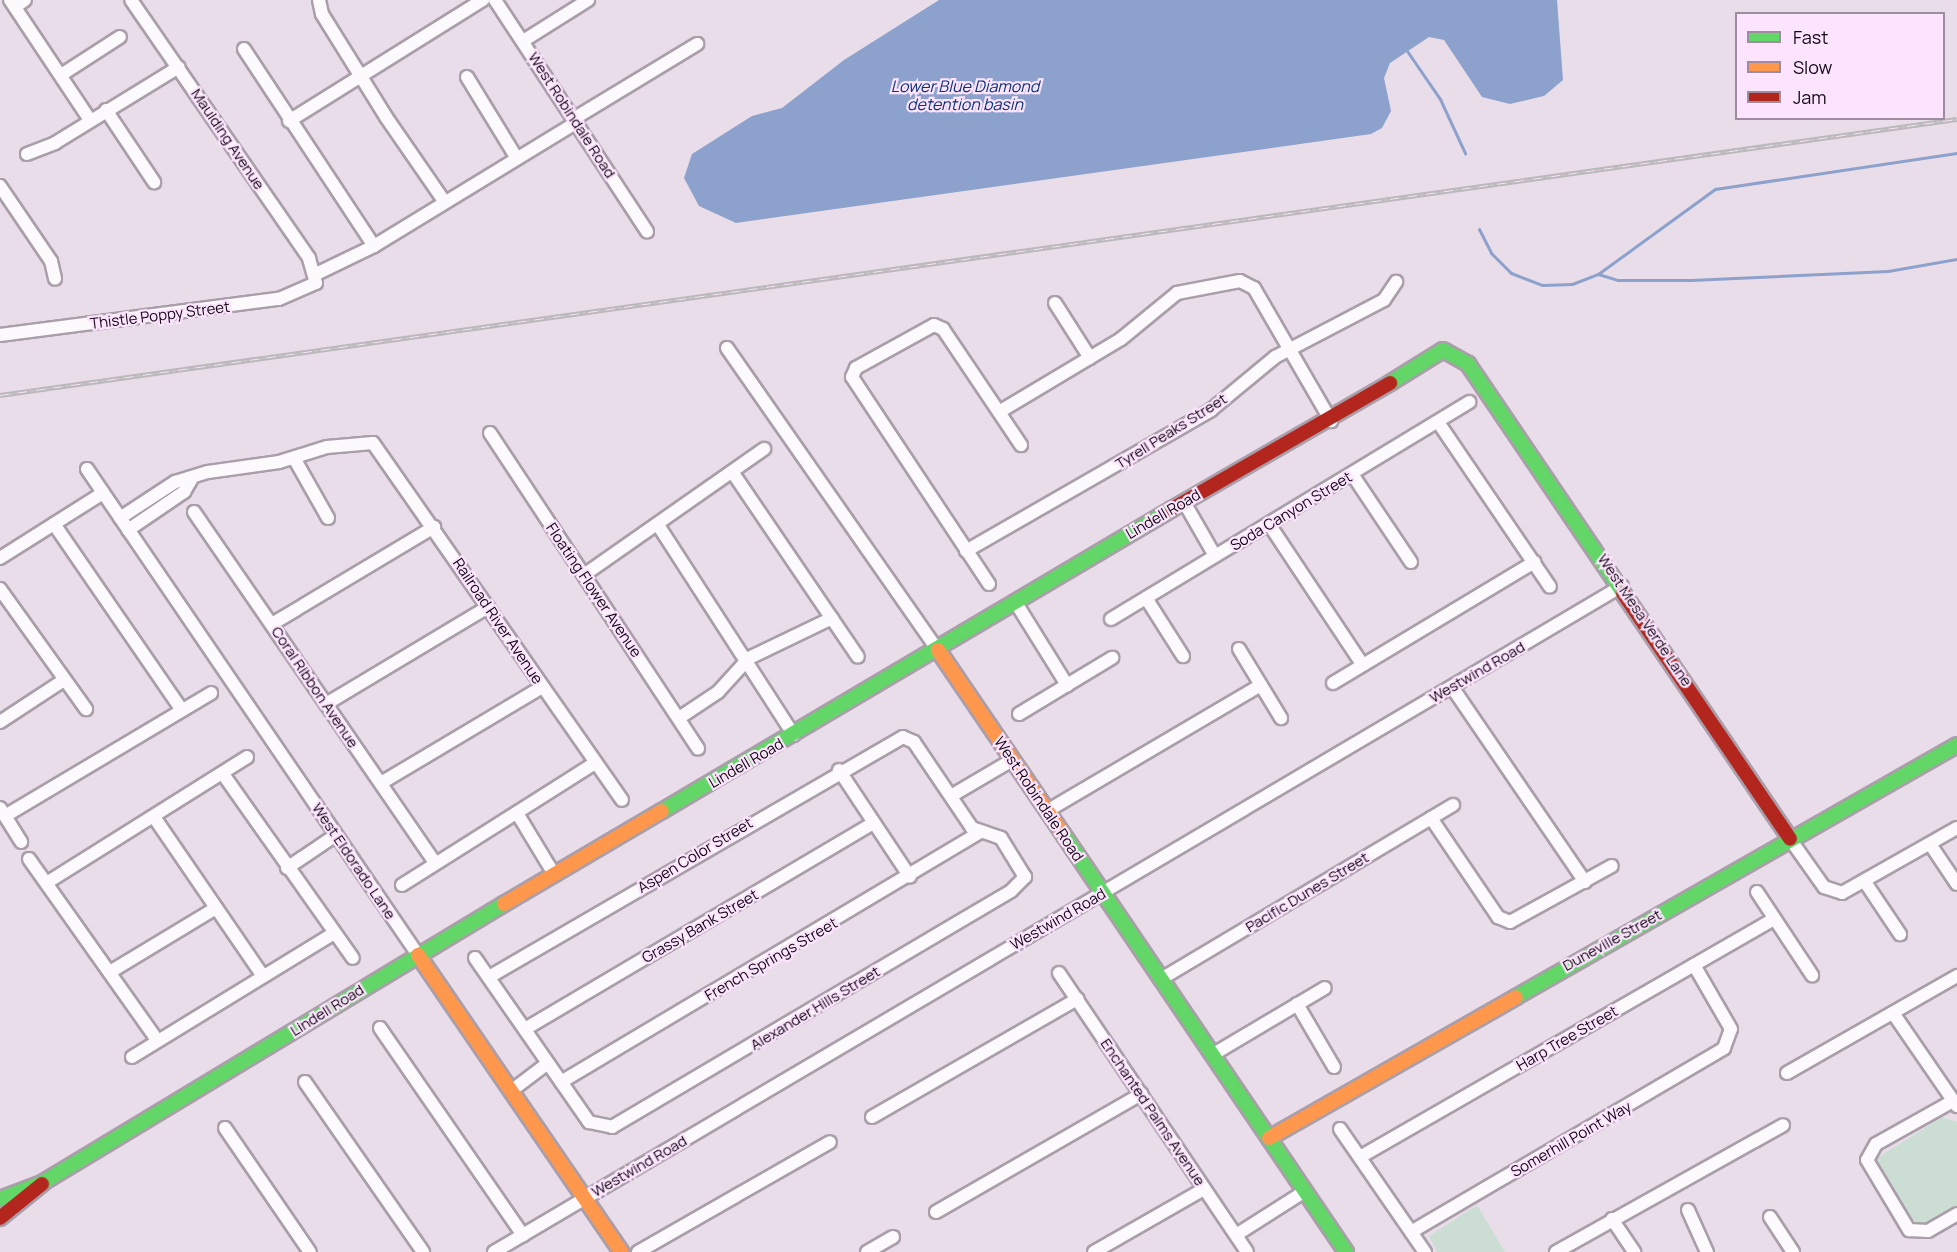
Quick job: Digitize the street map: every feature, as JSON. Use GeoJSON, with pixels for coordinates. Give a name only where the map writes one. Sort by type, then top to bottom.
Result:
{"type":"FeatureCollection","features":[{"type":"Feature","properties":{"kind":"street","name":"Maulding Avenue"},"geometry":{"type":"LineString","coordinates":[[131,0],[309,258],[315,279]]}},
{"type":"Feature","properties":{"kind":"street"},"geometry":{"type":"LineString","coordinates":[[319,0],[322,14],[444,201]]}},
{"type":"Feature","properties":{"kind":"street"},"geometry":{"type":"LineString","coordinates":[[289,121],[483,0]]}},
{"type":"Feature","properties":{"kind":"street","name":"West Robindale Road"},"geometry":{"type":"LineString","coordinates":[[495,0],[647,231]]}},
{"type":"Feature","properties":{"kind":"street"},"geometry":{"type":"LineString","coordinates":[[523,41],[588,0]]}},
{"type":"Feature","properties":{"kind":"street"},"geometry":{"type":"LineString","coordinates":[[17,2],[90,120]]}},
{"type":"Feature","properties":{"kind":"street"},"geometry":{"type":"LineString","coordinates":[[61,75],[120,37]]}},
{"type":"Feature","properties":{"kind":"street","name":"Thistle Poppy Street"},"geometry":{"type":"LineString","coordinates":[[0,335],[279,300],[374,246],[697,44]]}},
{"type":"Feature","properties":{"kind":"street"},"geometry":{"type":"LineString","coordinates":[[244,49],[289,121],[374,246]]}},
{"type":"Feature","properties":{"kind":"street"},"geometry":{"type":"LineString","coordinates":[[27,154],[179,67]]}},
{"type":"Feature","properties":{"kind":"street"},"geometry":{"type":"LineString","coordinates":[[467,77],[516,158]]}},
{"type":"Feature","properties":{"kind":"street"},"geometry":{"type":"LineString","coordinates":[[106,110],[154,182]]}},
{"type":"Feature","properties":{"kind":"street"},"geometry":{"type":"LineString","coordinates":[[0,186],[51,261],[55,279]]}},
{"type":"Feature","properties":{"kind":"street","name":"Tyrell Peaks Street"},"geometry":{"type":"LineString","coordinates":[[966,551],[1211,410],[1289,348],[1368,310],[1396,282]]}},
{"type":"Feature","properties":{"kind":"street"},"geometry":{"type":"LineString","coordinates":[[999,412],[1090,358],[1177,293],[1248,284],[1289,348],[1331,421]]}},
{"type":"Feature","properties":{"kind":"street"},"geometry":{"type":"LineString","coordinates":[[1055,303],[1090,358]]}},
{"type":"Feature","properties":{"kind":"street"},"geometry":{"type":"LineString","coordinates":[[989,584],[852,377],[856,368],[934,325],[943,329],[1021,445]]}},
{"type":"Feature","properties":{"kind":"street","name":"West Robindale Road"},"geometry":{"type":"LineString","coordinates":[[727,348],[938,650],[1346,1252]]}},
{"type":"Feature","properties":{"kind":"street","name":"Lindell Road"},"geometry":{"type":"LineString","coordinates":[[0,1199],[42,1183],[554,874],[938,650],[1184,502],[1331,421],[1451,350]]}},
{"type":"Feature","properties":{"kind":"street","name":"West Mesa Verde Lane"},"geometry":{"type":"LineString","coordinates":[[1451,350],[1468,364],[1622,586],[1824,887],[1835,893],[1865,882]]}},
{"type":"Feature","properties":{"kind":"street","name":"Soda Canyon Street"},"geometry":{"type":"LineString","coordinates":[[1111,619],[1470,402]]}},
{"type":"Feature","properties":{"kind":"street"},"geometry":{"type":"LineString","coordinates":[[1438,422],[1550,587]]}},
{"type":"Feature","properties":{"kind":"street","name":"Floating Flower Avenue"},"geometry":{"type":"LineString","coordinates":[[490,434],[698,749]]}},
{"type":"Feature","properties":{"kind":"street","name":"Railroad River Avenue"},"geometry":{"type":"LineString","coordinates":[[294,458],[327,447],[373,443],[434,527],[622,800]]}},
{"type":"Feature","properties":{"kind":"street"},"geometry":{"type":"LineString","coordinates":[[584,575],[733,473],[764,449]]}},
{"type":"Feature","properties":{"kind":"street"},"geometry":{"type":"LineString","coordinates":[[120,518],[175,482],[294,458],[328,518]]}},
{"type":"Feature","properties":{"kind":"street","name":"West Eldorado Lane"},"geometry":{"type":"LineString","coordinates":[[87,469],[621,1252]]}},
{"type":"Feature","properties":{"kind":"street"},"geometry":{"type":"LineString","coordinates":[[733,473],[858,657]]}},
{"type":"Feature","properties":{"kind":"street"},"geometry":{"type":"LineString","coordinates":[[1352,474],[1411,562]]}},
{"type":"Feature","properties":{"kind":"street"},"geometry":{"type":"LineString","coordinates":[[128,530],[184,492],[191,480]]}},
{"type":"Feature","properties":{"kind":"street"},"geometry":{"type":"LineString","coordinates":[[0,558],[103,494]]}},
{"type":"Feature","properties":{"kind":"street"},"geometry":{"type":"LineString","coordinates":[[1184,502],[1215,556]]}},
{"type":"Feature","properties":{"kind":"street","name":"Coral Ribbon Avenue"},"geometry":{"type":"LineString","coordinates":[[194,512],[435,863]]}},
{"type":"Feature","properties":{"kind":"street"},"geometry":{"type":"LineString","coordinates":[[54,524],[182,710]]}},
{"type":"Feature","properties":{"kind":"street"},"geometry":{"type":"LineString","coordinates":[[1269,524],[1362,664]]}},
{"type":"Feature","properties":{"kind":"street"},"geometry":{"type":"LineString","coordinates":[[658,525],[749,658],[794,735]]}},
{"type":"Feature","properties":{"kind":"street"},"geometry":{"type":"LineString","coordinates":[[272,624],[434,527]]}},
{"type":"Feature","properties":{"kind":"street"},"geometry":{"type":"LineString","coordinates":[[1333,683],[1534,562]]}},
{"type":"Feature","properties":{"kind":"street","name":"Westwind Road"},"geometry":{"type":"LineString","coordinates":[[494,1252],[1622,586]]}},
{"type":"Feature","properties":{"kind":"street"},"geometry":{"type":"LineString","coordinates":[[0,589],[86,710]]}},
{"type":"Feature","properties":{"kind":"street"},"geometry":{"type":"LineString","coordinates":[[1146,598],[1183,656]]}},
{"type":"Feature","properties":{"kind":"street"},"geometry":{"type":"LineString","coordinates":[[1016,603],[1067,685]]}},
{"type":"Feature","properties":{"kind":"street"},"geometry":{"type":"LineString","coordinates":[[326,704],[488,607]]}},
{"type":"Feature","properties":{"kind":"street"},"geometry":{"type":"LineString","coordinates":[[678,718],[718,692],[749,658],[832,618]]}},
{"type":"Feature","properties":{"kind":"street"},"geometry":{"type":"LineString","coordinates":[[1239,649],[1281,718]]}},
{"type":"Feature","properties":{"kind":"street"},"geometry":{"type":"LineString","coordinates":[[1019,714],[1112,658]]}},
{"type":"Feature","properties":{"kind":"street"},"geometry":{"type":"LineString","coordinates":[[0,722],[64,680]]}},
{"type":"Feature","properties":{"kind":"street"},"geometry":{"type":"LineString","coordinates":[[1047,811],[1261,685]]}},
{"type":"Feature","properties":{"kind":"street"},"geometry":{"type":"LineString","coordinates":[[381,783],[542,687]]}},
{"type":"Feature","properties":{"kind":"street"},"geometry":{"type":"LineString","coordinates":[[1452,687],[1585,882]]}},
{"type":"Feature","properties":{"kind":"street"},"geometry":{"type":"LineString","coordinates":[[21,842],[2,812],[211,693]]}},
{"type":"Feature","properties":{"kind":"street","name":"Aspen Color Street"},"geometry":{"type":"LineString","coordinates":[[489,977],[839,770],[903,737],[914,742],[951,796]]}},
{"type":"Feature","properties":{"kind":"street","name":"Duneville Street"},"geometry":{"type":"LineString","coordinates":[[1269,1138],[1957,745]]}},
{"type":"Feature","properties":{"kind":"street"},"geometry":{"type":"LineString","coordinates":[[48,882],[247,757]]}},
{"type":"Feature","properties":{"kind":"street"},"geometry":{"type":"LineString","coordinates":[[980,833],[951,796],[1012,760]]}},
{"type":"Feature","properties":{"kind":"street"},"geometry":{"type":"LineString","coordinates":[[402,885],[595,763]]}},
{"type":"Feature","properties":{"kind":"street"},"geometry":{"type":"LineString","coordinates":[[839,770],[910,877]]}},
{"type":"Feature","properties":{"kind":"street"},"geometry":{"type":"LineString","coordinates":[[223,774],[287,868],[353,958]]}},
{"type":"Feature","properties":{"kind":"street","name":"Pacific Dunes Street"},"geometry":{"type":"LineString","coordinates":[[1161,979],[1453,805]]}},
{"type":"Feature","properties":{"kind":"street"},"geometry":{"type":"LineString","coordinates":[[517,813],[554,874]]}},
{"type":"Feature","properties":{"kind":"street"},"geometry":{"type":"LineString","coordinates":[[153,817],[263,975]]}},
{"type":"Feature","properties":{"kind":"street"},"geometry":{"type":"LineString","coordinates":[[1431,818],[1498,918],[1510,922],[1612,866]]}},
{"type":"Feature","properties":{"kind":"street","name":"Grassy Bank Street"},"geometry":{"type":"LineString","coordinates":[[525,1029],[874,824]]}},
{"type":"Feature","properties":{"kind":"street"},"geometry":{"type":"LineString","coordinates":[[1900,934],[1865,882],[1957,828]]}},
{"type":"Feature","properties":{"kind":"street","name":"French Springs Street"},"geometry":{"type":"LineString","coordinates":[[561,1082],[910,877],[980,833]]}},
{"type":"Feature","properties":{"kind":"street","name":"Alexander Hills Street"},"geometry":{"type":"LineString","coordinates":[[561,1082],[589,1122],[600,1128],[612,1127],[807,1014],[1011,891],[1025,878],[1001,838],[980,833]]}},
{"type":"Feature","properties":{"kind":"street"},"geometry":{"type":"LineString","coordinates":[[287,868],[336,835]]}},
{"type":"Feature","properties":{"kind":"street"},"geometry":{"type":"LineString","coordinates":[[1930,844],[1957,884]]}},
{"type":"Feature","properties":{"kind":"street"},"geometry":{"type":"LineString","coordinates":[[29,859],[48,882],[157,1040]]}},
{"type":"Feature","properties":{"kind":"street"},"geometry":{"type":"LineString","coordinates":[[1756,892],[1812,975]]}},
{"type":"Feature","properties":{"kind":"street"},"geometry":{"type":"LineString","coordinates":[[110,972],[216,908]]}},
{"type":"Feature","properties":{"kind":"street","name":"Harp Tree Street"},"geometry":{"type":"LineString","coordinates":[[1360,1157],[1774,919]]}},
{"type":"Feature","properties":{"kind":"street"},"geometry":{"type":"LineString","coordinates":[[132,1057],[334,933]]}},
{"type":"Feature","properties":{"kind":"street"},"geometry":{"type":"LineString","coordinates":[[475,958],[561,1082]]}},
{"type":"Feature","properties":{"kind":"street","name":"Somerhill Point Way"},"geometry":{"type":"LineString","coordinates":[[1411,1232],[1728,1043],[1728,1023],[1694,965]]}},
{"type":"Feature","properties":{"kind":"street","name":"Enchanted Palms Avenue"},"geometry":{"type":"LineString","coordinates":[[1059,973],[1247,1252]]}},
{"type":"Feature","properties":{"kind":"street"},"geometry":{"type":"LineString","coordinates":[[1787,1073],[1957,976]]}},
{"type":"Feature","properties":{"kind":"street"},"geometry":{"type":"LineString","coordinates":[[1212,1055],[1325,988]]}},
{"type":"Feature","properties":{"kind":"street"},"geometry":{"type":"LineString","coordinates":[[872,1117],[1077,999]]}},
{"type":"Feature","properties":{"kind":"street"},"geometry":{"type":"LineString","coordinates":[[1297,1004],[1334,1067]]}},
{"type":"Feature","properties":{"kind":"street"},"geometry":{"type":"LineString","coordinates":[[1893,1013],[1955,1104],[1876,1144],[1867,1160],[1904,1225],[1916,1233],[1957,1214]]}},
{"type":"Feature","properties":{"kind":"street"},"geometry":{"type":"LineString","coordinates":[[380,1028],[523,1235]]}},
{"type":"Feature","properties":{"kind":"street"},"geometry":{"type":"LineString","coordinates":[[511,1091],[548,1063]]}},
{"type":"Feature","properties":{"kind":"street"},"geometry":{"type":"LineString","coordinates":[[304,1082],[423,1252]]}},
{"type":"Feature","properties":{"kind":"street"},"geometry":{"type":"LineString","coordinates":[[936,1212],[1141,1094]]}},
{"type":"Feature","properties":{"kind":"street"},"geometry":{"type":"LineString","coordinates":[[1556,1252],[1783,1125]]}},
{"type":"Feature","properties":{"kind":"street"},"geometry":{"type":"LineString","coordinates":[[225,1128],[309,1252]]}},
{"type":"Feature","properties":{"kind":"street"},"geometry":{"type":"LineString","coordinates":[[1340,1129],[1425,1252]]}},
{"type":"Feature","properties":{"kind":"street"},"geometry":{"type":"LineString","coordinates":[[638,1252],[830,1142]]}},
{"type":"Feature","properties":{"kind":"street","name":"Lindell Road"},"geometry":{"type":"LineString","coordinates":[[0,1218],[23,1204],[42,1183]]}},
{"type":"Feature","properties":{"kind":"street"},"geometry":{"type":"LineString","coordinates":[[1094,1252],[1204,1189]]}},
{"type":"Feature","properties":{"kind":"street"},"geometry":{"type":"LineString","coordinates":[[1236,1235],[1305,1191]]}},
{"type":"Feature","properties":{"kind":"street"},"geometry":{"type":"LineString","coordinates":[[1688,1210],[1707,1252]]}},
{"type":"Feature","properties":{"kind":"street"},"geometry":{"type":"LineString","coordinates":[[1770,1217],[1793,1252]]}},
{"type":"Feature","properties":{"kind":"street"},"geometry":{"type":"LineString","coordinates":[[1612,1219],[1634,1252]]}},
{"type":"Feature","properties":{"kind":"street"},"geometry":{"type":"LineString","coordinates":[[867,1252],[893,1237]]}},
{"type":"Feature","properties":{"kind":"green space"},"geometry":{"type":"Polygon","coordinates":[[[1942,1117],[1957,1122],[1957,1207],[1918,1227],[1874,1160],[1942,1117]]]}},
{"type":"Feature","properties":{"kind":"green space"},"geometry":{"type":"Polygon","coordinates":[[[1477,1205],[1505,1252],[1437,1252],[1429,1236],[1477,1205]]]}},
{"type":"Feature","properties":{"kind":"water","name":"Lower Blue Diamond detention basin"},"geometry":{"type":"Polygon","coordinates":[[[939,0],[1557,0],[1563,80],[1544,96],[1510,104],[1482,97],[1444,40],[1429,37],[1390,63],[1384,78],[1391,111],[1382,128],[1371,134],[736,223],[699,206],[684,178],[692,154],[752,116],[782,108],[844,60],[939,0]]]}},
{"type":"Feature","properties":{"kind":"waterway"},"geometry":{"type":"LineString","coordinates":[[1405,48],[1440,99],[1465,153]]}},
{"type":"Feature","properties":{"kind":"waterway"},"geometry":{"type":"LineString","coordinates":[[1479,229],[1491,253],[1511,273],[1542,285],[1572,284],[1598,274],[1715,189],[1957,153]]}},
{"type":"Feature","properties":{"kind":"waterway"},"geometry":{"type":"LineString","coordinates":[[1598,274],[1618,280],[1691,280],[1888,271],[1957,259]]}},
{"type":"Feature","properties":{"kind":"railway"},"geometry":{"type":"LineString","coordinates":[[0,395],[1957,119]]}},
{"type":"Feature","properties":{"kind":"traffic: fast"},"geometry":{"type":"LineString","coordinates":[[1390,383],[1443,350],[1468,364],[1623,593]]}},
{"type":"Feature","properties":{"kind":"traffic: fast"},"geometry":{"type":"LineString","coordinates":[[662,811],[1172,509]]}},
{"type":"Feature","properties":{"kind":"traffic: fast"},"geometry":{"type":"LineString","coordinates":[[1516,997],[1957,745]]}},
{"type":"Feature","properties":{"kind":"traffic: fast"},"geometry":{"type":"LineString","coordinates":[[1063,834],[1346,1252]]}},
{"type":"Feature","properties":{"kind":"traffic: fast"},"geometry":{"type":"LineString","coordinates":[[0,1199],[42,1183],[504,904]]}},
{"type":"Feature","properties":{"kind":"traffic: slow"},"geometry":{"type":"LineString","coordinates":[[938,650],[1063,834]]}},
{"type":"Feature","properties":{"kind":"traffic: slow"},"geometry":{"type":"LineString","coordinates":[[504,904],[662,811]]}},
{"type":"Feature","properties":{"kind":"traffic: slow"},"geometry":{"type":"LineString","coordinates":[[418,955],[621,1252]]}},
{"type":"Feature","properties":{"kind":"traffic: slow"},"geometry":{"type":"LineString","coordinates":[[1269,1138],[1516,997]]}},
{"type":"Feature","properties":{"kind":"traffic: jam"},"geometry":{"type":"LineString","coordinates":[[1172,509],[1390,383]]}},
{"type":"Feature","properties":{"kind":"traffic: jam"},"geometry":{"type":"LineString","coordinates":[[1623,593],[1790,839]]}},
{"type":"Feature","properties":{"kind":"traffic: jam"},"geometry":{"type":"LineString","coordinates":[[0,1218],[42,1184]]}}]}
